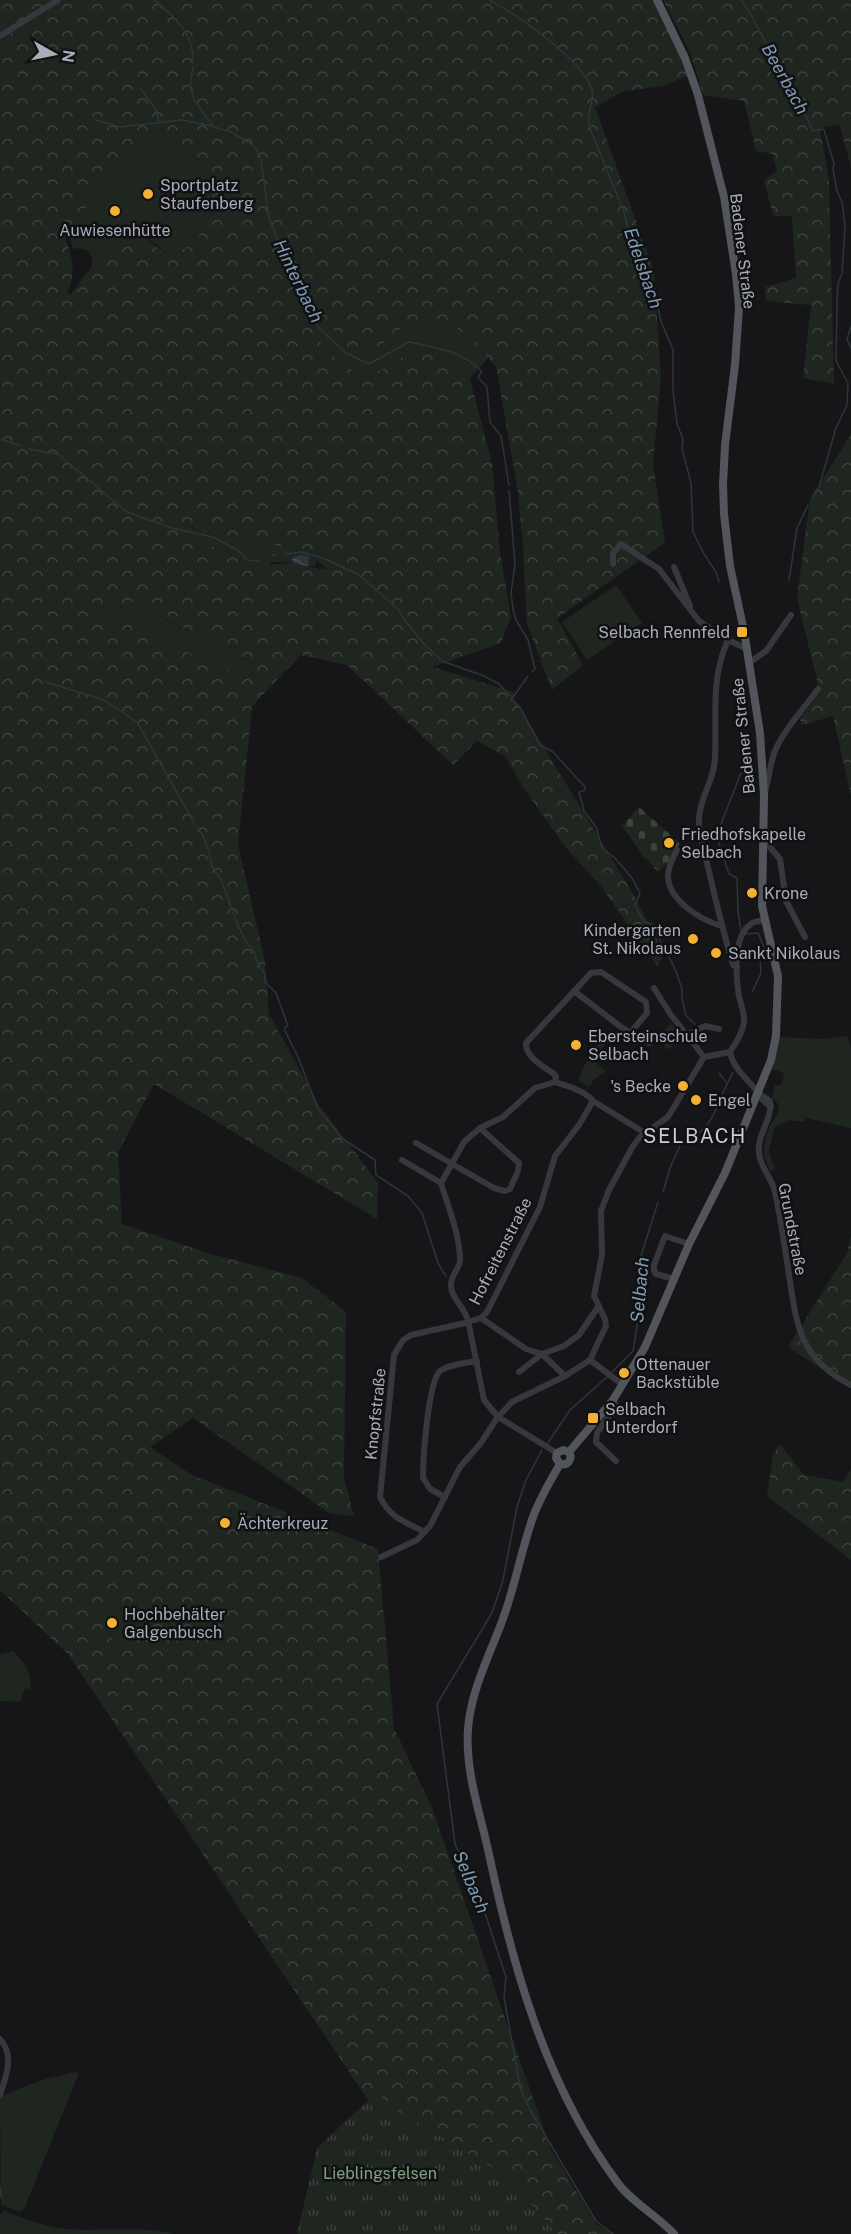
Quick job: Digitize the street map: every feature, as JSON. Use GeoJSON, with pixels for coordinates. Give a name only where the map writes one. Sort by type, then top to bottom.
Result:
{"type":"FeatureCollection","features":[{"type":"Feature","properties":{"kind":"main road","name":"Badener Straße"},"geometry":{"type":"LineString","coordinates":[[569,1452],[613,1400],[645,1347],[689,1244],[725,1173],[758,1093],[773,1048],[778,993],[775,960],[762,906],[764,795],[760,733],[747,649],[730,566],[723,484],[739,307],[736,274],[724,197],[714,153],[685,58],[657,0]]}},
{"type":"Feature","properties":{"kind":"main road"},"geometry":{"type":"LineString","coordinates":[[563,1450],[569,1452],[571,1457],[569,1462],[560,1464],[556,1458],[557,1453],[563,1450]]}},
{"type":"Feature","properties":{"kind":"main road"},"geometry":{"type":"LineString","coordinates":[[560,1464],[533,1518],[505,1614],[472,1705],[468,1730],[469,1768],[498,1903],[551,2069],[592,2143],[617,2182],[674,2234]]}},
{"type":"Feature","properties":{"kind":"street"},"geometry":{"type":"LineString","coordinates":[[0,36],[58,0]]}},
{"type":"Feature","properties":{"kind":"street"},"geometry":{"type":"LineString","coordinates":[[613,564],[613,554],[621,544],[659,569],[699,621],[747,649]]}},
{"type":"Feature","properties":{"kind":"street"},"geometry":{"type":"LineString","coordinates":[[674,567],[694,615]]}},
{"type":"Feature","properties":{"kind":"street"},"geometry":{"type":"LineString","coordinates":[[749,663],[766,651],[791,615]]}},
{"type":"Feature","properties":{"kind":"street"},"geometry":{"type":"LineString","coordinates":[[728,640],[721,655],[716,683],[713,773],[701,803],[699,826],[721,926],[733,965],[737,967]]}},
{"type":"Feature","properties":{"kind":"street"},"geometry":{"type":"LineString","coordinates":[[764,795],[778,746],[818,689]]}},
{"type":"Feature","properties":{"kind":"street"},"geometry":{"type":"LineString","coordinates":[[763,838],[780,859],[786,901],[805,937]]}},
{"type":"Feature","properties":{"kind":"street"},"geometry":{"type":"LineString","coordinates":[[677,850],[670,864],[668,885],[675,896],[687,907],[710,923],[721,926]]}},
{"type":"Feature","properties":{"kind":"street"},"geometry":{"type":"LineString","coordinates":[[381,1557],[417,1540],[425,1532],[436,1516],[460,1467],[512,1402],[565,1376],[590,1360],[606,1326],[594,1296],[602,1255],[601,1211],[616,1176],[633,1146],[645,1133],[668,1117],[704,1057],[730,1052],[741,1033],[744,1020],[738,991],[738,942],[752,923],[764,920]]}},
{"type":"Feature","properties":{"kind":"street"},"geometry":{"type":"LineString","coordinates":[[555,1082],[554,1074],[529,1055],[525,1049],[526,1043],[591,973],[598,971],[646,1002],[647,1013],[631,1032]]}},
{"type":"Feature","properties":{"kind":"street"},"geometry":{"type":"LineString","coordinates":[[654,988],[670,1014],[704,1057]]}},
{"type":"Feature","properties":{"kind":"street"},"geometry":{"type":"LineString","coordinates":[[574,991],[621,1028],[649,1043]]}},
{"type":"Feature","properties":{"kind":"street"},"geometry":{"type":"LineString","coordinates":[[687,1035],[705,1026],[719,1029]]}},
{"type":"Feature","properties":{"kind":"street","name":"Grundstraße"},"geometry":{"type":"LineString","coordinates":[[730,1052],[738,1071],[758,1093],[768,1099],[771,1107],[761,1136],[759,1153],[774,1189],[798,1324],[813,1355],[832,1375],[851,1385]]}},
{"type":"Feature","properties":{"kind":"street"},"geometry":{"type":"LineString","coordinates":[[557,1453],[498,1417],[484,1400],[464,1308],[450,1289],[451,1279],[460,1263],[457,1237],[441,1183],[464,1142],[480,1128],[503,1117],[535,1088],[555,1082],[577,1090],[645,1133]]}},
{"type":"Feature","properties":{"kind":"street","name":"Hofreitenstraße"},"geometry":{"type":"LineString","coordinates":[[468,1322],[481,1318],[487,1312],[540,1207],[555,1156],[579,1125],[593,1101]]}},
{"type":"Feature","properties":{"kind":"street"},"geometry":{"type":"LineString","coordinates":[[416,1143],[494,1188],[504,1191],[510,1189],[519,1163],[480,1128]]}},
{"type":"Feature","properties":{"kind":"street"},"geometry":{"type":"LineString","coordinates":[[402,1160],[441,1183]]}},
{"type":"Feature","properties":{"kind":"street"},"geometry":{"type":"LineString","coordinates":[[674,1279],[656,1274],[654,1271],[665,1236],[689,1244]]}},
{"type":"Feature","properties":{"kind":"street"},"geometry":{"type":"LineString","coordinates":[[519,1372],[542,1354],[564,1346],[579,1335],[598,1307]]}},
{"type":"Feature","properties":{"kind":"street","name":"Hofreitenstraße"},"geometry":{"type":"LineString","coordinates":[[481,1318],[526,1349],[542,1354],[565,1376]]}},
{"type":"Feature","properties":{"kind":"street","name":"Knopfstraße"},"geometry":{"type":"LineString","coordinates":[[425,1532],[394,1517],[386,1509],[380,1497],[394,1355],[403,1340],[411,1335],[468,1322]]}},
{"type":"Feature","properties":{"kind":"street"},"geometry":{"type":"LineString","coordinates":[[590,1360],[623,1385]]}},
{"type":"Feature","properties":{"kind":"street"},"geometry":{"type":"LineString","coordinates":[[445,1497],[430,1489],[423,1478],[432,1386],[435,1378],[445,1369],[477,1361]]}},
{"type":"Feature","properties":{"kind":"street"},"geometry":{"type":"LineString","coordinates":[[613,1400],[616,1406],[597,1433],[596,1438],[597,1442],[616,1461]]}},
{"type":"Feature","properties":{"kind":"street"},"geometry":{"type":"LineString","coordinates":[[0,2039],[9,2058],[0,2094]]}},
{"type":"Feature","properties":{"kind":"green space"},"geometry":{"type":"Polygon","coordinates":[[[0,0],[654,0],[676,44],[687,76],[663,86],[624,91],[595,107],[654,271],[661,377],[653,464],[665,543],[557,618],[583,665],[552,690],[527,624],[518,492],[496,367],[471,339],[448,321],[426,320],[394,332],[372,356],[346,348],[308,294],[296,294],[303,318],[325,347],[341,363],[364,377],[390,366],[414,347],[444,353],[470,379],[492,463],[500,552],[511,617],[501,643],[433,667],[513,692],[514,698],[633,894],[664,953],[658,967],[600,885],[566,848],[522,786],[506,757],[477,741],[453,765],[347,665],[301,655],[252,706],[238,845],[265,961],[269,1014],[319,1105],[378,1183],[377,1219],[154,1084],[118,1152],[122,1224],[211,1254],[302,1278],[346,1312],[344,1478],[354,1516],[329,1513],[193,1418],[150,1447],[192,1475],[378,1549],[394,1728],[432,1808],[551,2150],[596,2224],[614,2234],[434,2234],[442,2210],[68,1654],[0,1590],[0,0]],[[158,132],[90,179],[84,220],[88,251],[80,248],[73,249],[67,226],[62,228],[72,260],[71,284],[67,292],[71,294],[92,266],[92,258],[139,231],[170,256],[202,240],[195,230],[217,208],[195,174],[202,164],[169,132],[158,132]],[[187,526],[187,535],[193,542],[224,550],[236,558],[262,565],[293,563],[322,569],[331,568],[331,560],[320,554],[301,549],[264,544],[248,537],[227,538],[187,526]],[[129,601],[125,606],[97,607],[92,613],[98,617],[126,620],[212,665],[251,675],[257,668],[252,663],[129,601]],[[112,1594],[105,1609],[112,1638],[121,1651],[126,1625],[112,1594]]]}},
{"type":"Feature","properties":{"kind":"green space"},"geometry":{"type":"Polygon","coordinates":[[[663,0],[851,0],[851,167],[839,124],[820,128],[829,181],[834,384],[803,378],[811,305],[766,301],[765,287],[796,278],[792,216],[773,216],[764,180],[777,171],[773,154],[756,151],[744,101],[703,95],[690,52],[663,0]]]}},
{"type":"Feature","properties":{"kind":"green space","name":"Sportplatz Staufenberg"},"geometry":{"type":"Polygon","coordinates":[[[158,132],[169,132],[203,165],[195,174],[217,208],[195,230],[202,240],[170,256],[139,231],[92,258],[84,230],[90,179],[158,132]]]}},
{"type":"Feature","properties":{"kind":"green space"},"geometry":{"type":"Polygon","coordinates":[[[296,293],[308,294],[322,312],[372,356],[394,332],[426,320],[448,321],[471,339],[488,358],[470,379],[444,353],[414,347],[390,366],[364,377],[341,363],[325,347],[303,318],[296,293]]]}},
{"type":"Feature","properties":{"kind":"green space"},"geometry":{"type":"Polygon","coordinates":[[[851,434],[851,796],[833,716],[802,725],[800,719],[820,692],[797,599],[810,499],[851,434]]]}},
{"type":"Feature","properties":{"kind":"green space"},"geometry":{"type":"Polygon","coordinates":[[[186,526],[227,538],[248,537],[264,544],[320,554],[331,560],[331,568],[328,569],[316,560],[315,566],[308,566],[309,556],[293,563],[270,562],[271,565],[236,558],[224,550],[193,542],[187,535],[186,526]]]}},
{"type":"Feature","properties":{"kind":"green space"},"geometry":{"type":"Polygon","coordinates":[[[616,585],[642,623],[587,660],[562,622],[616,585]]]}},
{"type":"Feature","properties":{"kind":"green space"},"geometry":{"type":"Polygon","coordinates":[[[128,601],[252,663],[257,668],[251,675],[212,665],[126,620],[98,617],[91,613],[97,607],[124,606],[128,601]]]}},
{"type":"Feature","properties":{"kind":"green space"},"geometry":{"type":"Polygon","coordinates":[[[639,807],[680,843],[673,857],[658,872],[622,826],[639,807]]]}},
{"type":"Feature","properties":{"kind":"green space"},"geometry":{"type":"Polygon","coordinates":[[[672,1023],[680,1036],[669,1050],[660,1041],[667,1026],[672,1023]]]}},
{"type":"Feature","properties":{"kind":"green space"},"geometry":{"type":"Polygon","coordinates":[[[847,1036],[851,1047],[851,1128],[806,1118],[808,1100],[805,1122],[788,1120],[774,1128],[769,1152],[775,1169],[770,1172],[764,1155],[765,1144],[769,1128],[779,1108],[772,1097],[775,1085],[781,1085],[784,1074],[786,1074],[772,1069],[780,1037],[823,1039],[847,1036]]]}},
{"type":"Feature","properties":{"kind":"green space"},"geometry":{"type":"Polygon","coordinates":[[[603,1037],[613,1043],[606,1043],[593,1058],[587,1052],[589,1049],[592,1050],[603,1037]]]}},
{"type":"Feature","properties":{"kind":"green space"},"geometry":{"type":"Polygon","coordinates":[[[590,1058],[606,1071],[592,1081],[588,1087],[578,1080],[590,1058]]]}},
{"type":"Feature","properties":{"kind":"green space"},"geometry":{"type":"Polygon","coordinates":[[[851,1235],[851,1388],[788,1347],[847,1253],[851,1235]]]}},
{"type":"Feature","properties":{"kind":"green space"},"geometry":{"type":"Polygon","coordinates":[[[780,1444],[804,1475],[843,1482],[851,1469],[851,1560],[767,1496],[773,1455],[780,1444]]]}},
{"type":"Feature","properties":{"kind":"green space"},"geometry":{"type":"Polygon","coordinates":[[[112,1594],[126,1625],[123,1650],[120,1651],[112,1638],[104,1609],[112,1594]]]}},
{"type":"Feature","properties":{"kind":"green space"},"geometry":{"type":"Polygon","coordinates":[[[13,1651],[27,1669],[31,1684],[30,1690],[25,1688],[20,1702],[0,1701],[0,1654],[13,1651]]]}},
{"type":"Feature","properties":{"kind":"green space"},"geometry":{"type":"Polygon","coordinates":[[[77,2072],[78,2075],[24,2209],[20,2212],[1,2205],[0,2098],[37,2082],[77,2072]]]}},
{"type":"Feature","properties":{"kind":"green space","name":"Lieblingsfelsen"},"geometry":{"type":"Polygon","coordinates":[[[377,2092],[398,2111],[508,2177],[557,2234],[297,2234],[317,2148],[377,2092]]]}},
{"type":"Feature","properties":{"kind":"green space"},"geometry":{"type":"Polygon","coordinates":[[[4,2211],[59,2228],[134,2229],[174,2234],[0,2234],[0,2215],[4,2211]]]}},
{"type":"Feature","properties":{"kind":"water"},"geometry":{"type":"Polygon","coordinates":[[[301,555],[309,556],[308,566],[293,563],[292,558],[301,555]]]}},
{"type":"Feature","properties":{"kind":"waterway","name":"Hinterbach"},"geometry":{"type":"LineString","coordinates":[[154,0],[181,26],[190,42],[193,61]]}},
{"type":"Feature","properties":{"kind":"waterway","name":"Edelsbach"},"geometry":{"type":"LineString","coordinates":[[489,0],[531,27],[563,52],[586,78],[592,90],[589,126],[624,212],[631,241],[651,279],[661,321],[673,350],[673,390],[677,424],[683,439],[682,449],[691,483],[693,532],[716,572],[719,582]]}},
{"type":"Feature","properties":{"kind":"waterway","name":"Beerbach"},"geometry":{"type":"LineString","coordinates":[[741,0],[777,64],[790,81],[813,131],[824,130],[834,164],[837,191],[842,202],[845,226],[842,274],[838,283],[836,361],[848,383],[847,405],[836,428],[819,487],[813,499]]}},
{"type":"Feature","properties":{"kind":"waterway","name":"Hinterbach"},"geometry":{"type":"LineString","coordinates":[[193,67],[190,85],[194,100],[214,127],[231,132],[250,143],[257,151],[261,160],[269,218],[291,275],[319,328],[346,353],[369,364],[409,342],[456,354],[482,371],[478,377],[487,387],[490,422],[501,436],[509,485]]}},
{"type":"Feature","properties":{"kind":"waterway"},"geometry":{"type":"LineString","coordinates":[[141,89],[156,110],[159,122]]}},
{"type":"Feature","properties":{"kind":"waterway"},"geometry":{"type":"LineString","coordinates":[[95,120],[120,127],[182,120],[212,126]]}},
{"type":"Feature","properties":{"kind":"waterway"},"geometry":{"type":"LineString","coordinates":[[851,326],[847,339],[851,348]]}},
{"type":"Feature","properties":{"kind":"waterway"},"geometry":{"type":"LineString","coordinates":[[0,439],[21,446]]}},
{"type":"Feature","properties":{"kind":"waterway"},"geometry":{"type":"LineString","coordinates":[[28,449],[58,454],[127,512],[172,528],[213,537],[239,551],[247,560],[259,561]]}},
{"type":"Feature","properties":{"kind":"waterway","name":"Hinterbach"},"geometry":{"type":"LineString","coordinates":[[509,490],[515,564],[511,593],[513,609],[516,620],[528,640],[535,669],[532,672]]}},
{"type":"Feature","properties":{"kind":"waterway","name":"Beerbach"},"geometry":{"type":"LineString","coordinates":[[789,580],[797,528],[808,505]]}},
{"type":"Feature","properties":{"kind":"waterway"},"geometry":{"type":"LineString","coordinates":[[286,554],[301,552],[323,558],[359,575],[398,609],[424,644],[442,661],[484,676],[499,684],[511,697]]}},
{"type":"Feature","properties":{"kind":"waterway"},"geometry":{"type":"LineString","coordinates":[[272,555],[277,555]]}},
{"type":"Feature","properties":{"kind":"waterway","name":"Hinterbach"},"geometry":{"type":"LineString","coordinates":[[528,676],[511,700],[520,707],[540,745],[553,752],[585,787],[585,790],[579,792],[584,811],[596,827],[602,848],[615,858],[632,878],[640,893],[635,905],[644,922],[652,924],[676,971],[682,989],[686,1016],[695,1024]]}},
{"type":"Feature","properties":{"kind":"waterway"},"geometry":{"type":"LineString","coordinates":[[46,682],[104,700],[137,722],[194,823]]}},
{"type":"Feature","properties":{"kind":"waterway","name":"Selbach"},"geometry":{"type":"LineString","coordinates":[[741,773],[722,821],[718,840],[729,874],[737,878],[741,931]]}},
{"type":"Feature","properties":{"kind":"waterway"},"geometry":{"type":"LineString","coordinates":[[198,827],[239,928],[255,953],[265,975],[265,982],[276,993],[288,1026],[285,1027],[285,1031],[298,1057],[318,1109],[340,1137],[375,1160],[376,1175],[408,1196],[422,1213],[438,1263],[446,1276]]}},
{"type":"Feature","properties":{"kind":"waterway","name":"Selbach"},"geometry":{"type":"LineString","coordinates":[[746,934],[758,933],[764,947],[760,958],[761,973],[752,992]]}},
{"type":"Feature","properties":{"kind":"waterway","name":"Hinterbach"},"geometry":{"type":"LineString","coordinates":[[697,1034],[697,1044]]}},
{"type":"Feature","properties":{"kind":"waterway","name":"Hinterbach"},"geometry":{"type":"LineString","coordinates":[[719,1073],[726,1082]]}},
{"type":"Feature","properties":{"kind":"waterway","name":"Selbach"},"geometry":{"type":"LineString","coordinates":[[663,1192],[670,1168],[682,1141],[703,1130],[714,1113],[733,1073]]}},
{"type":"Feature","properties":{"kind":"waterway","name":"Selbach"},"geometry":{"type":"LineString","coordinates":[[612,1372],[633,1351],[642,1281],[639,1262],[658,1202]]}},
{"type":"Feature","properties":{"kind":"waterway","name":"Selbach"},"geometry":{"type":"LineString","coordinates":[[547,1444],[570,1410],[607,1377]]}},
{"type":"Feature","properties":{"kind":"waterway","name":"Selbach"},"geometry":{"type":"LineString","coordinates":[[542,1450],[526,1480],[517,1507],[503,1580],[492,1613],[437,1704],[455,1844],[482,1904],[506,1977],[504,1997],[520,2087],[529,2108],[596,2221],[613,2234]]}},
{"type":"Feature","properties":{"kind":"waterway"},"geometry":{"type":"LineString","coordinates":[[0,2186],[1,2198]]}},
{"type":"Feature","properties":{"kind":"place","name":"Sportplatz Staufenberg"},"geometry":{"type":"Point","coordinates":[148,194]}},
{"type":"Feature","properties":{"kind":"place","name":"Auwiesenhütte"},"geometry":{"type":"Point","coordinates":[115,211]}},
{"type":"Feature","properties":{"kind":"place","name":"Selbach Rennfeld"},"geometry":{"type":"Point","coordinates":[742,632]}},
{"type":"Feature","properties":{"kind":"place","name":"Friedhofskapelle Selbach"},"geometry":{"type":"Point","coordinates":[669,843]}},
{"type":"Feature","properties":{"kind":"place","name":"Krone"},"geometry":{"type":"Point","coordinates":[752,893]}},
{"type":"Feature","properties":{"kind":"place","name":"Kindergarten St. Nikolaus"},"geometry":{"type":"Point","coordinates":[693,939]}},
{"type":"Feature","properties":{"kind":"place","name":"Sankt Nikolaus"},"geometry":{"type":"Point","coordinates":[716,953]}},
{"type":"Feature","properties":{"kind":"place","name":"Ebersteinschule Selbach"},"geometry":{"type":"Point","coordinates":[576,1045]}},
{"type":"Feature","properties":{"kind":"place","name":"'s Becke"},"geometry":{"type":"Point","coordinates":[683,1086]}},
{"type":"Feature","properties":{"kind":"place","name":"Engel"},"geometry":{"type":"Point","coordinates":[696,1100]}},
{"type":"Feature","properties":{"kind":"place","name":"Ottenauer Backstüble"},"geometry":{"type":"Point","coordinates":[624,1373]}},
{"type":"Feature","properties":{"kind":"place","name":"Selbach Unterdorf"},"geometry":{"type":"Point","coordinates":[593,1418]}},
{"type":"Feature","properties":{"kind":"place","name":"Ächterkreuz"},"geometry":{"type":"Point","coordinates":[225,1523]}},
{"type":"Feature","properties":{"kind":"place","name":"Hochbehälter Galgenbusch"},"geometry":{"type":"Point","coordinates":[112,1623]}},
{"type":"Feature","properties":{"kind":"district","name":"SELBACH"},"geometry":{"type":"Point","coordinates":[695,1136]}}]}
